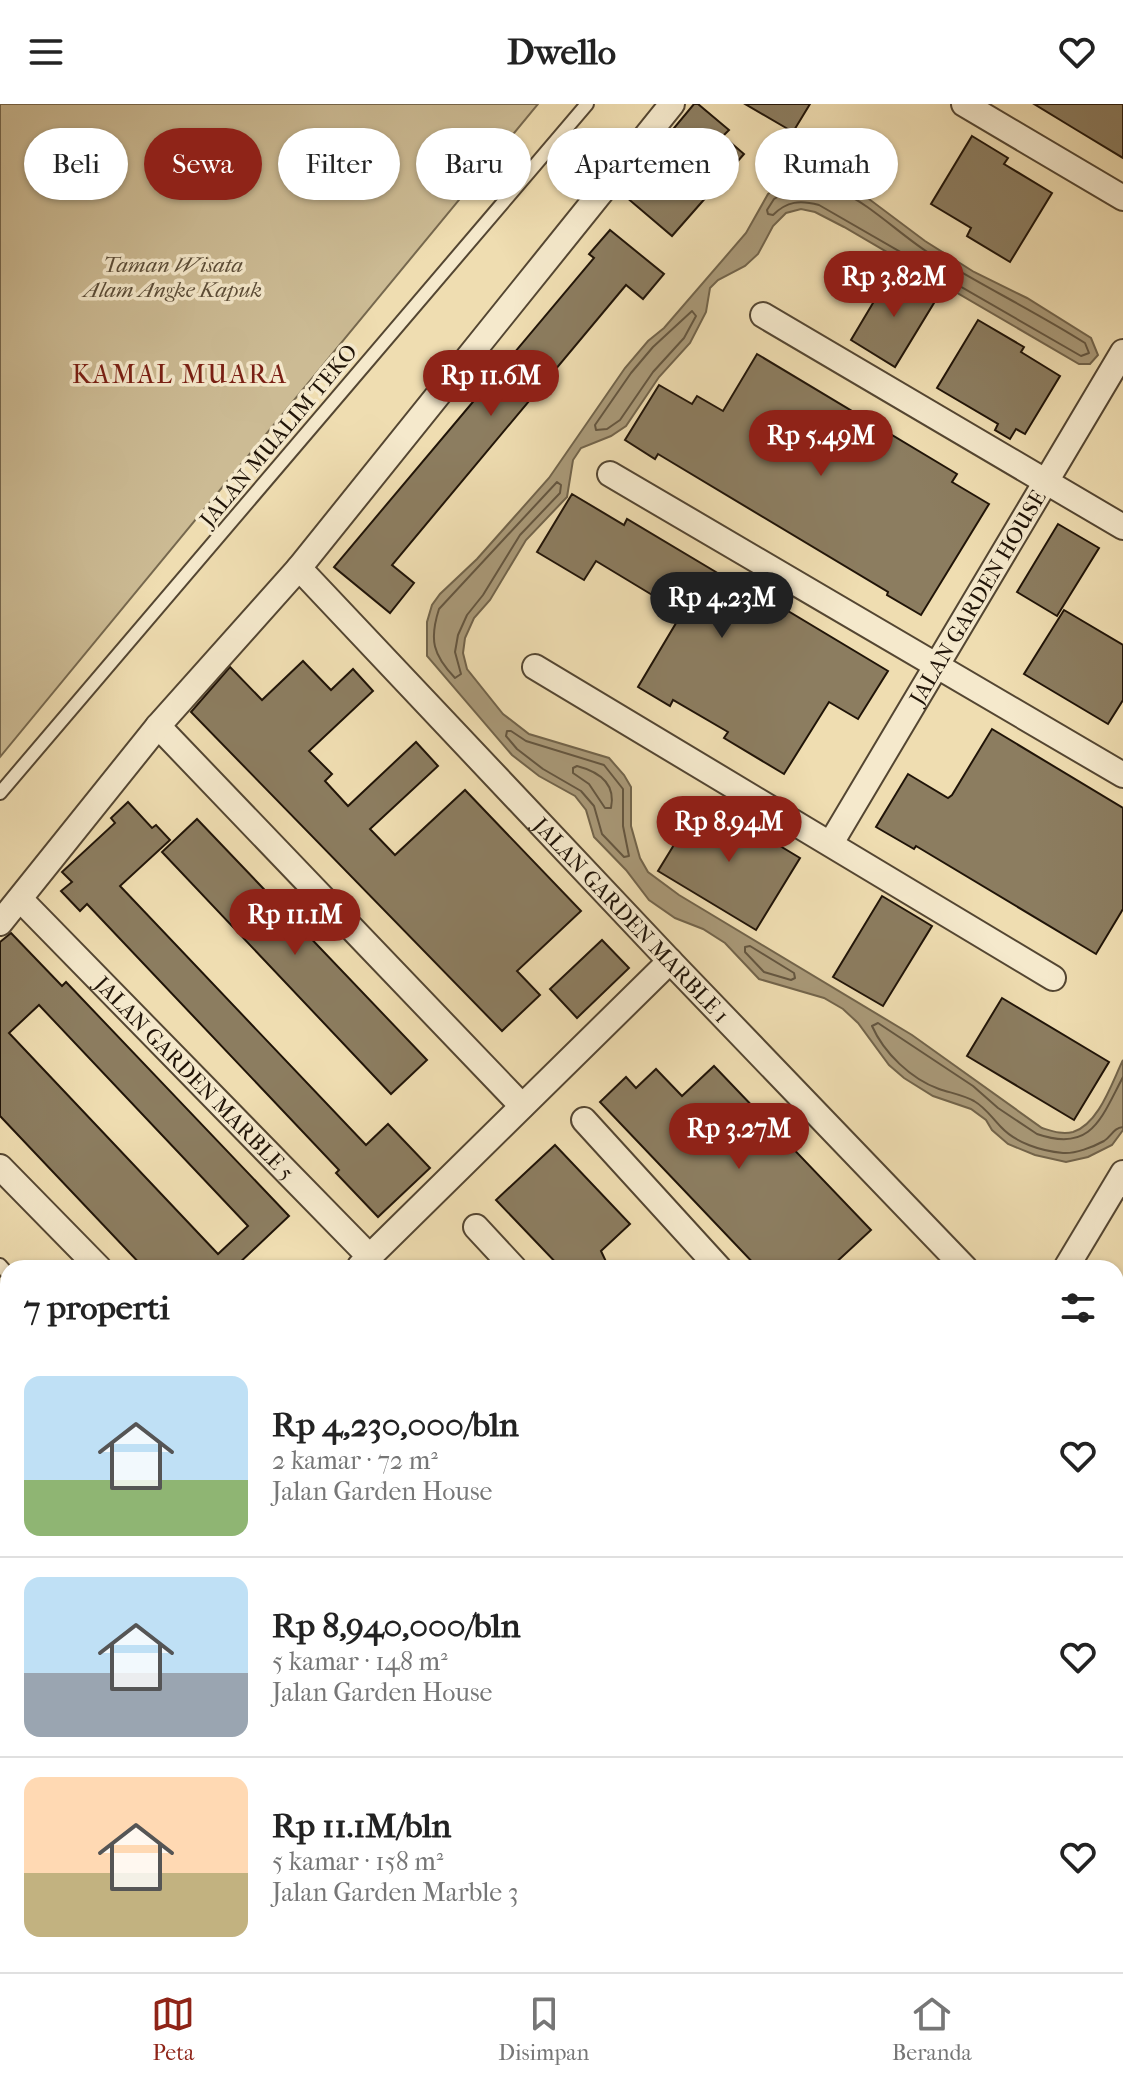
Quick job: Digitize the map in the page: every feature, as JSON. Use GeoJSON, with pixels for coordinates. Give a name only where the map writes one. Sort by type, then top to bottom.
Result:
{"type":"FeatureCollection","features":[{"type":"Feature","properties":{"kind":"street"},"geometry":{"type":"LineString","coordinates":[[0,923],[158,726],[299,568],[672,104]]}},
{"type":"Feature","properties":{"kind":"street"},"geometry":{"type":"LineString","coordinates":[[964,104],[1123,198]]}},
{"type":"Feature","properties":{"kind":"street"},"geometry":{"type":"LineString","coordinates":[[763,315],[1123,527]]}},
{"type":"Feature","properties":{"kind":"street","name":"JALAN GARDEN HOUSE"},"geometry":{"type":"LineString","coordinates":[[831,843],[1123,352]]}},
{"type":"Feature","properties":{"kind":"street"},"geometry":{"type":"LineString","coordinates":[[610,474],[1123,775]]}},
{"type":"Feature","properties":{"kind":"street","name":"JALAN GARDEN MARBLE 1"},"geometry":{"type":"LineString","coordinates":[[299,568],[957,1260]]}},
{"type":"Feature","properties":{"kind":"street"},"geometry":{"type":"LineString","coordinates":[[535,667],[1053,978]]}},
{"type":"Feature","properties":{"kind":"street"},"geometry":{"type":"LineString","coordinates":[[158,726],[522,1106]]}},
{"type":"Feature","properties":{"kind":"street","name":"JALAN GARDEN MARBLE 5"},"geometry":{"type":"LineString","coordinates":[[20,899],[362,1260]]}},
{"type":"Feature","properties":{"kind":"street"},"geometry":{"type":"LineString","coordinates":[[366,1260],[670,961]]}},
{"type":"Feature","properties":{"kind":"street"},"geometry":{"type":"LineString","coordinates":[[584,1120],[712,1260]]}},
{"type":"Feature","properties":{"kind":"street"},"geometry":{"type":"LineString","coordinates":[[0,1167],[91,1260]]}},
{"type":"Feature","properties":{"kind":"street"},"geometry":{"type":"LineString","coordinates":[[1071,1260],[1123,1173]]}},
{"type":"Feature","properties":{"kind":"street"},"geometry":{"type":"LineString","coordinates":[[476,1227],[507,1260]]}},
{"type":"Feature","properties":{"kind":"lane","name":"JALAN MUALIM TEKO"},"geometry":{"type":"LineString","coordinates":[[0,793],[587,104]]}},
{"type":"Feature","properties":{"kind":"green space","name":"Taman Wisata Alam Angke Kapuk"},"geometry":{"type":"Polygon","coordinates":[[[0,104],[538,104],[518,128],[416,128],[416,200],[459,200],[0,757],[0,104]]]}},
{"type":"Feature","properties":{"kind":"water"},"geometry":{"type":"Polygon","coordinates":[[[765,200],[870,200],[925,241],[974,272],[1027,298],[1091,338],[1098,355],[1090,364],[1079,364],[815,212],[801,209],[786,213],[773,226],[758,254],[710,288],[706,312],[690,343],[659,377],[626,426],[581,448],[573,460],[567,497],[526,540],[490,600],[474,618],[465,638],[463,653],[467,669],[503,714],[529,734],[609,758],[631,787],[631,826],[640,858],[648,872],[679,895],[912,1035],[1042,1128],[1065,1133],[1082,1128],[1104,1101],[1123,1060],[1123,1130],[1112,1145],[1088,1157],[1066,1162],[1035,1155],[1008,1144],[971,1109],[933,1096],[904,1078],[889,1065],[858,1023],[843,1009],[824,998],[759,979],[725,943],[703,929],[675,918],[649,900],[626,870],[594,837],[586,810],[575,796],[539,776],[512,755],[427,656],[427,622],[432,605],[440,594],[477,559],[549,478],[625,368],[746,233],[765,200]]]}},
{"type":"Feature","properties":{"kind":"building"},"geometry":{"type":"Polygon","coordinates":[[[694,104],[698,104],[727,128],[674,128],[694,104]]]}},
{"type":"Feature","properties":{"kind":"building"},"geometry":{"type":"Polygon","coordinates":[[[745,104],[810,104],[795,128],[786,128],[745,104]]]}},
{"type":"Feature","properties":{"kind":"building"},"geometry":{"type":"Polygon","coordinates":[[[1034,104],[1123,104],[1123,158],[1075,129],[1034,104]]]}},
{"type":"Feature","properties":{"kind":"building"},"geometry":{"type":"Polygon","coordinates":[[[972,136],[1008,158],[1004,164],[1052,193],[1010,262],[967,236],[971,228],[931,204],[972,136]]]}},
{"type":"Feature","properties":{"kind":"building"},"geometry":{"type":"Polygon","coordinates":[[[630,200],[704,200],[672,236],[630,200]]]}},
{"type":"Feature","properties":{"kind":"building"},"geometry":{"type":"Polygon","coordinates":[[[610,230],[664,274],[643,299],[626,285],[392,565],[414,583],[390,613],[334,567],[594,258],[589,254],[610,230]]]}},
{"type":"Feature","properties":{"kind":"building"},"geometry":{"type":"Polygon","coordinates":[[[892,271],[937,298],[895,367],[851,340],[892,271]]]}},
{"type":"Feature","properties":{"kind":"building"},"geometry":{"type":"Polygon","coordinates":[[[978,320],[1024,347],[1021,352],[1060,376],[1025,434],[1016,429],[1010,439],[995,430],[998,424],[937,388],[978,320]]]}},
{"type":"Feature","properties":{"kind":"building"},"geometry":{"type":"Polygon","coordinates":[[[757,354],[957,474],[952,482],[989,504],[921,615],[658,454],[655,459],[625,440],[659,385],[692,404],[697,396],[723,411],[757,354]]]}},
{"type":"Feature","properties":{"kind":"building"},"geometry":{"type":"Polygon","coordinates":[[[572,494],[624,525],[627,519],[736,584],[738,581],[888,671],[858,719],[829,702],[784,774],[724,738],[728,732],[673,700],[670,706],[638,687],[682,613],[596,561],[584,580],[537,552],[572,494]]]}},
{"type":"Feature","properties":{"kind":"building"},"geometry":{"type":"Polygon","coordinates":[[[1058,524],[1099,548],[1057,616],[1017,592],[1058,524]]]}},
{"type":"Feature","properties":{"kind":"building"},"geometry":{"type":"Polygon","coordinates":[[[1064,610],[1123,645],[1123,700],[1108,724],[1024,674],[1064,610]]]}},
{"type":"Feature","properties":{"kind":"building"},"geometry":{"type":"Polygon","coordinates":[[[303,661],[331,690],[353,669],[373,691],[309,751],[332,774],[325,781],[348,806],[416,742],[438,766],[370,829],[395,855],[465,790],[581,911],[517,971],[540,995],[502,1031],[191,712],[230,667],[262,700],[303,661]]]}},
{"type":"Feature","properties":{"kind":"building"},"geometry":{"type":"Polygon","coordinates":[[[992,729],[1123,808],[1123,909],[1096,954],[916,846],[914,849],[876,827],[908,774],[948,798],[952,795],[992,729]]]}},
{"type":"Feature","properties":{"kind":"building"},"geometry":{"type":"Polygon","coordinates":[[[702,799],[800,858],[756,930],[658,871],[702,799]]]}},
{"type":"Feature","properties":{"kind":"building"},"geometry":{"type":"Polygon","coordinates":[[[128,802],[152,828],[156,825],[170,840],[120,886],[366,1145],[388,1124],[430,1168],[378,1217],[336,1173],[339,1170],[87,904],[80,911],[61,891],[72,882],[62,872],[115,823],[111,818],[128,802]]]}},
{"type":"Feature","properties":{"kind":"building"},"geometry":{"type":"Polygon","coordinates":[[[197,819],[427,1060],[391,1094],[162,852],[197,819]]]}},
{"type":"Feature","properties":{"kind":"building"},"geometry":{"type":"Polygon","coordinates":[[[882,896],[932,926],[883,1006],[833,977],[882,896]]]}},
{"type":"Feature","properties":{"kind":"building"},"geometry":{"type":"Polygon","coordinates":[[[11,933],[62,986],[66,982],[289,1216],[242,1260],[136,1260],[0,1116],[0,942],[11,933]],[[39,1005],[9,1033],[218,1254],[248,1226],[39,1005]]]}},
{"type":"Feature","properties":{"kind":"building"},"geometry":{"type":"Polygon","coordinates":[[[602,940],[629,968],[577,1018],[550,989],[602,940]]]}},
{"type":"Feature","properties":{"kind":"building"},"geometry":{"type":"Polygon","coordinates":[[[1002,998],[1109,1062],[1074,1120],[967,1056],[1002,998]]]}},
{"type":"Feature","properties":{"kind":"building"},"geometry":{"type":"Polygon","coordinates":[[[714,1066],[871,1230],[839,1260],[750,1260],[600,1102],[626,1077],[636,1088],[656,1069],[682,1096],[714,1066]]]}},
{"type":"Feature","properties":{"kind":"building"},"geometry":{"type":"Polygon","coordinates":[[[555,1145],[630,1224],[601,1251],[605,1260],[553,1260],[496,1200],[555,1145]]]}},
{"type":"Feature","properties":{"kind":"district","name":"KAMAL MUARA"},"geometry":{"type":"Point","coordinates":[180,374]}}]}
